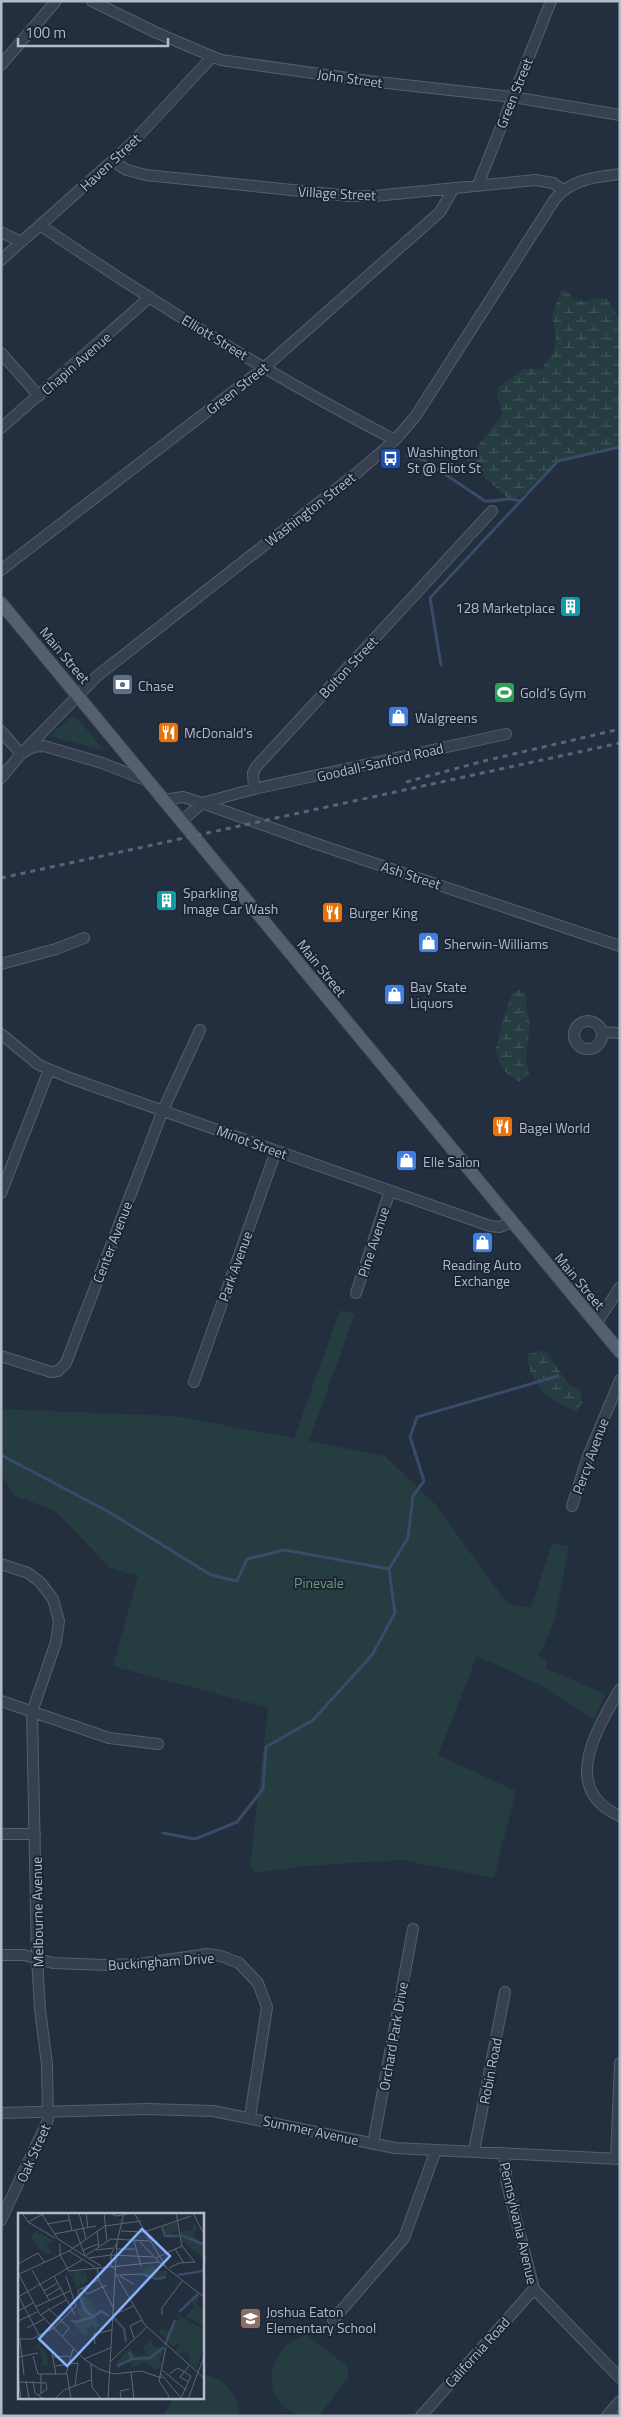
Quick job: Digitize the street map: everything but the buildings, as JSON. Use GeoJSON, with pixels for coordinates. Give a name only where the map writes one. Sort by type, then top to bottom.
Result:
{"type":"FeatureCollection","features":[{"type":"Feature","properties":{"kind":"main road","name":"Main Street"},"geometry":{"type":"LineString","coordinates":[[1,603],[620,1352]]}},
{"type":"Feature","properties":{"kind":"street"},"geometry":{"type":"LineString","coordinates":[[1,65],[56,1]]}},
{"type":"Feature","properties":{"kind":"street","name":"John Street"},"geometry":{"type":"LineString","coordinates":[[92,1],[212,58],[369,81],[513,97],[620,115]]}},
{"type":"Feature","properties":{"kind":"street","name":"Green Street"},"geometry":{"type":"LineString","coordinates":[[478,185],[551,1]]}},
{"type":"Feature","properties":{"kind":"street","name":"Haven Street"},"geometry":{"type":"LineString","coordinates":[[1,260],[146,129],[212,58]]}},
{"type":"Feature","properties":{"kind":"street","name":"Village Street"},"geometry":{"type":"LineString","coordinates":[[112,161],[127,170],[146,176],[350,196],[375,196],[542,180],[553,183],[563,190]]}},
{"type":"Feature","properties":{"kind":"street"},"geometry":{"type":"LineString","coordinates":[[563,190],[587,179],[620,174]]}},
{"type":"Feature","properties":{"kind":"street","name":"Green Street"},"geometry":{"type":"LineString","coordinates":[[1,570],[265,367],[440,212],[454,188]]}},
{"type":"Feature","properties":{"kind":"street","name":"Washington Street"},"geometry":{"type":"LineString","coordinates":[[1,778],[78,694],[110,665],[358,472],[395,440],[425,402],[542,216],[563,190]]}},
{"type":"Feature","properties":{"kind":"street","name":"Elliott Street"},"geometry":{"type":"LineString","coordinates":[[40,225],[150,298],[265,367],[395,440]]}},
{"type":"Feature","properties":{"kind":"street"},"geometry":{"type":"LineString","coordinates":[[1,232],[21,242]]}},
{"type":"Feature","properties":{"kind":"street","name":"Chapin Avenue"},"geometry":{"type":"LineString","coordinates":[[1,428],[150,298]]}},
{"type":"Feature","properties":{"kind":"street"},"geometry":{"type":"LineString","coordinates":[[1,352],[39,396]]}},
{"type":"Feature","properties":{"kind":"street","name":"Bolton Street"},"geometry":{"type":"LineString","coordinates":[[254,789],[253,773],[256,767],[492,511]]}},
{"type":"Feature","properties":{"kind":"street"},"geometry":{"type":"LineString","coordinates":[[1,731],[21,754],[33,747],[44,746],[102,763],[149,781]]}},
{"type":"Feature","properties":{"kind":"street","name":"Goodall-Sanford Road"},"geometry":{"type":"LineString","coordinates":[[254,789],[506,734]]}},
{"type":"Feature","properties":{"kind":"street"},"geometry":{"type":"LineString","coordinates":[[182,821],[202,803],[213,798],[254,789]]}},
{"type":"Feature","properties":{"kind":"street","name":"Ash Street"},"geometry":{"type":"LineString","coordinates":[[164,800],[183,797],[202,803],[311,842],[620,946]]}},
{"type":"Feature","properties":{"kind":"street"},"geometry":{"type":"LineString","coordinates":[[1,964],[56,949],[84,938]]}},
{"type":"Feature","properties":{"kind":"street","name":"Center Avenue"},"geometry":{"type":"LineString","coordinates":[[1,1356],[48,1372],[58,1371],[66,1363],[163,1110],[200,1030]]}},
{"type":"Feature","properties":{"kind":"street"},"geometry":{"type":"LineString","coordinates":[[602,1032],[620,1033]]}},
{"type":"Feature","properties":{"kind":"street","name":"Minot Street"},"geometry":{"type":"LineString","coordinates":[[1,1034],[33,1060],[49,1070],[490,1226],[500,1227],[512,1222]]}},
{"type":"Feature","properties":{"kind":"street"},"geometry":{"type":"LineString","coordinates":[[1,1193],[49,1070]]}},
{"type":"Feature","properties":{"kind":"street","name":"Park Avenue"},"geometry":{"type":"LineString","coordinates":[[194,1382],[276,1151]]}},
{"type":"Feature","properties":{"kind":"street","name":"Pine Avenue"},"geometry":{"type":"LineString","coordinates":[[356,1293],[390,1191]]}},
{"type":"Feature","properties":{"kind":"street"},"geometry":{"type":"LineString","coordinates":[[596,1324],[620,1288]]}},
{"type":"Feature","properties":{"kind":"street","name":"Percy Avenue"},"geometry":{"type":"LineString","coordinates":[[572,1506],[588,1456],[620,1380]]}},
{"type":"Feature","properties":{"kind":"street"},"geometry":{"type":"LineString","coordinates":[[1,1564],[28,1574],[40,1582],[50,1593],[58,1613],[58,1635],[32,1712]]}},
{"type":"Feature","properties":{"kind":"street"},"geometry":{"type":"LineString","coordinates":[[620,1688],[592,1746],[587,1768],[589,1787],[594,1796],[609,1810],[620,1816]]}},
{"type":"Feature","properties":{"kind":"street"},"geometry":{"type":"LineString","coordinates":[[1,1701],[109,1738],[158,1744]]}},
{"type":"Feature","properties":{"kind":"street","name":"Melbourne Avenue"},"geometry":{"type":"LineString","coordinates":[[32,1712],[37,1958],[49,2111]]}},
{"type":"Feature","properties":{"kind":"street"},"geometry":{"type":"LineString","coordinates":[[1,1834],[35,1834]]}},
{"type":"Feature","properties":{"kind":"street","name":"Orchard Park Drive"},"geometry":{"type":"LineString","coordinates":[[373,2144],[413,1929]]}},
{"type":"Feature","properties":{"kind":"street","name":"Buckingham Drive"},"geometry":{"type":"LineString","coordinates":[[1,1955],[20,1955],[52,1963],[123,1965],[162,1962],[207,1954],[225,1957],[243,1966],[258,1983],[267,2008],[250,2117]]}},
{"type":"Feature","properties":{"kind":"street","name":"Robin Road"},"geometry":{"type":"LineString","coordinates":[[474,2151],[505,1992]]}},
{"type":"Feature","properties":{"kind":"street"},"geometry":{"type":"LineString","coordinates":[[618,2159],[620,2063]]}},
{"type":"Feature","properties":{"kind":"street","name":"Summer Avenue"},"geometry":{"type":"LineString","coordinates":[[1,2112],[188,2109],[250,2117],[301,2130],[395,2148],[618,2159]]}},
{"type":"Feature","properties":{"kind":"street","name":"Oak Street"},"geometry":{"type":"LineString","coordinates":[[1,2220],[46,2128],[49,2111]]}},
{"type":"Feature","properties":{"kind":"street"},"geometry":{"type":"LineString","coordinates":[[333,2320],[404,2238],[436,2150]]}},
{"type":"Feature","properties":{"kind":"street","name":"Pennsylvania Avenue"},"geometry":{"type":"LineString","coordinates":[[504,2154],[508,2184],[534,2289],[620,2378]]}},
{"type":"Feature","properties":{"kind":"street","name":"California Road"},"geometry":{"type":"LineString","coordinates":[[421,2416],[534,2289]]}},
{"type":"Feature","properties":{"kind":"street"},"geometry":{"type":"LineString","coordinates":[[607,2416],[620,2401]]}},
{"type":"Feature","properties":{"kind":"green space"},"geometry":{"type":"Polygon","coordinates":[[[565,290],[575,300],[603,298],[608,300],[620,320],[620,448],[559,461],[528,492],[511,501],[466,461],[501,416],[502,412],[497,395],[498,388],[523,369],[541,369],[554,352],[556,336],[552,317],[560,291],[565,290]]]}},
{"type":"Feature","properties":{"kind":"green space"},"geometry":{"type":"Polygon","coordinates":[[[74,717],[78,719],[105,751],[50,736],[69,718],[74,717]]]}},
{"type":"Feature","properties":{"kind":"green space"},"geometry":{"type":"Polygon","coordinates":[[[519,990],[527,994],[526,1008],[530,1023],[526,1057],[529,1074],[520,1082],[512,1078],[504,1070],[496,1052],[508,1005],[514,993],[519,990]]]}},
{"type":"Feature","properties":{"kind":"green space","name":"Pinevale"},"geometry":{"type":"Polygon","coordinates":[[[340,1310],[355,1314],[309,1441],[385,1456],[435,1504],[507,1603],[531,1608],[552,1543],[569,1546],[555,1620],[539,1656],[547,1661],[546,1668],[605,1694],[594,1720],[540,1685],[477,1656],[438,1755],[516,1791],[494,1878],[401,1860],[305,1866],[256,1873],[250,1866],[268,1708],[113,1666],[138,1576],[110,1568],[54,1510],[14,1496],[1,1475],[1,1409],[175,1416],[294,1438],[340,1310]]]}},
{"type":"Feature","properties":{"kind":"green space"},"geometry":{"type":"Polygon","coordinates":[[[545,1350],[570,1386],[580,1390],[582,1403],[577,1412],[548,1396],[540,1388],[533,1376],[528,1364],[529,1354],[545,1350]]]}},
{"type":"Feature","properties":{"kind":"green space"},"geometry":{"type":"Polygon","coordinates":[[[307,2335],[347,2366],[349,2377],[319,2416],[302,2416],[286,2409],[277,2399],[273,2387],[272,2374],[275,2361],[293,2341],[307,2335]]]}},
{"type":"Feature","properties":{"kind":"green space"},"geometry":{"type":"Polygon","coordinates":[[[204,2374],[217,2379],[229,2388],[236,2401],[239,2416],[162,2416],[173,2400],[204,2400],[204,2374]]]}},
{"type":"Feature","properties":{"kind":"waterway"},"geometry":{"type":"LineString","coordinates":[[441,665],[430,598],[558,461],[620,447]]}},
{"type":"Feature","properties":{"kind":"waterway"},"geometry":{"type":"LineString","coordinates":[[407,456],[424,460],[485,501],[506,499],[520,501]]}},
{"type":"Feature","properties":{"kind":"waterway"},"geometry":{"type":"LineString","coordinates":[[1,1455],[109,1512],[211,1575],[237,1581],[247,1559],[285,1550],[389,1569],[408,1538],[413,1496],[424,1481],[410,1437],[417,1417],[558,1376]]}},
{"type":"Feature","properties":{"kind":"waterway"},"geometry":{"type":"LineString","coordinates":[[163,1833],[195,1839],[237,1822],[263,1789],[266,1747],[313,1720],[372,1655],[395,1613],[389,1569]]}},
{"type":"Feature","properties":{"kind":"railway"},"geometry":{"type":"LineString","coordinates":[[406,782],[484,761],[620,729]]}},
{"type":"Feature","properties":{"kind":"railway"},"geometry":{"type":"LineString","coordinates":[[1,878],[620,743]]}},
{"type":"Feature","properties":{"kind":"place","name":"Washington St @ Eliot St"},"geometry":{"type":"Point","coordinates":[391,459]}},
{"type":"Feature","properties":{"kind":"place","name":"128 Marketplace"},"geometry":{"type":"Point","coordinates":[571,607]}},
{"type":"Feature","properties":{"kind":"place","name":"Chase"},"geometry":{"type":"Point","coordinates":[122,685]}},
{"type":"Feature","properties":{"kind":"place","name":"Gold's Gym"},"geometry":{"type":"Point","coordinates":[504,692]}},
{"type":"Feature","properties":{"kind":"place","name":"Walgreens"},"geometry":{"type":"Point","coordinates":[399,717]}},
{"type":"Feature","properties":{"kind":"place","name":"McDonald's"},"geometry":{"type":"Point","coordinates":[168,732]}},
{"type":"Feature","properties":{"kind":"place","name":"Sparkling Image Car Wash"},"geometry":{"type":"Point","coordinates":[167,900]}},
{"type":"Feature","properties":{"kind":"place","name":"Burger King"},"geometry":{"type":"Point","coordinates":[333,912]}},
{"type":"Feature","properties":{"kind":"place","name":"Sherwin-Williams"},"geometry":{"type":"Point","coordinates":[428,943]}},
{"type":"Feature","properties":{"kind":"place","name":"Bay State Liquors"},"geometry":{"type":"Point","coordinates":[394,994]}},
{"type":"Feature","properties":{"kind":"place","name":"Bagel World"},"geometry":{"type":"Point","coordinates":[503,1127]}},
{"type":"Feature","properties":{"kind":"place","name":"Elle Salon"},"geometry":{"type":"Point","coordinates":[407,1161]}},
{"type":"Feature","properties":{"kind":"place","name":"Reading Auto Exchange"},"geometry":{"type":"Point","coordinates":[482,1242]}},
{"type":"Feature","properties":{"kind":"place","name":"Joshua Eaton Elementary School"},"geometry":{"type":"Point","coordinates":[250,2319]}}]}
